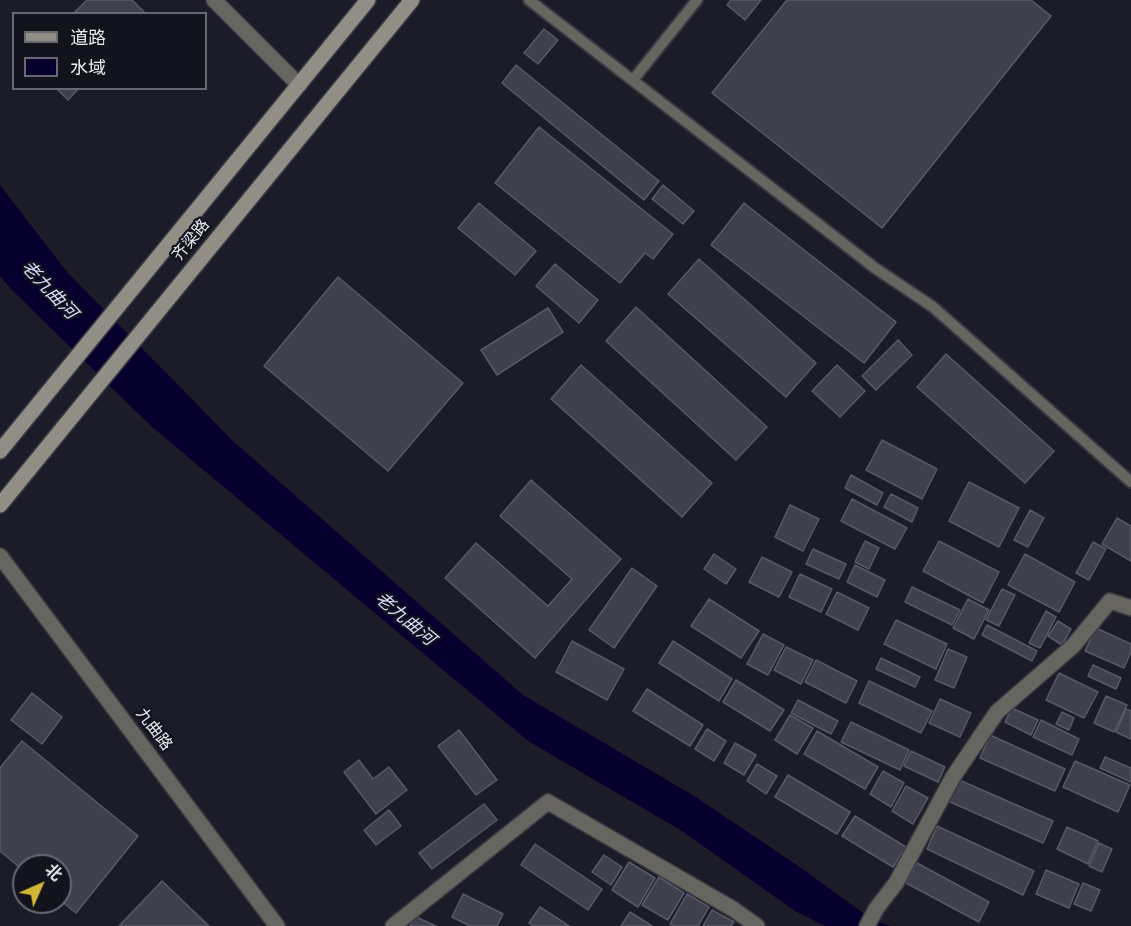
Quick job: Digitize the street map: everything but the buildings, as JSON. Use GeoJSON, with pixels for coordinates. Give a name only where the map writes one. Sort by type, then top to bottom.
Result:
{"type":"FeatureCollection","features":[{"type":"Feature","properties":{"kind":"main road","name":"齐梁路"},"geometry":{"type":"LineString","coordinates":[[0,451],[368,0]]}},
{"type":"Feature","properties":{"kind":"main road","name":"齐梁路"},"geometry":{"type":"LineString","coordinates":[[0,505],[412,0]]}},
{"type":"Feature","properties":{"kind":"street"},"geometry":{"type":"LineString","coordinates":[[214,0],[299,85]]}},
{"type":"Feature","properties":{"kind":"street","name":"九曲路"},"geometry":{"type":"LineString","coordinates":[[0,556],[277,926]]}},
{"type":"Feature","properties":{"kind":"street"},"geometry":{"type":"LineString","coordinates":[[867,926],[876,909],[896,883],[952,777],[997,712],[1073,646],[1110,601],[1131,608]]}},
{"type":"Feature","properties":{"kind":"street"},"geometry":{"type":"LineString","coordinates":[[393,926],[548,802],[733,909],[757,926]]}},
{"type":"Feature","properties":{"kind":"lane"},"geometry":{"type":"LineString","coordinates":[[529,0],[875,267],[933,307],[1131,482]]}},
{"type":"Feature","properties":{"kind":"lane"},"geometry":{"type":"LineString","coordinates":[[633,80],[697,0]]}},
{"type":"Feature","properties":{"kind":"water","name":"老九曲河"},"geometry":{"type":"Polygon","coordinates":[[[0,185],[67,272],[234,442],[523,695],[694,796],[794,863],[873,920],[891,926],[825,926],[795,911],[682,831],[528,741],[151,426],[11,289],[0,276],[0,185]]]}}]}
